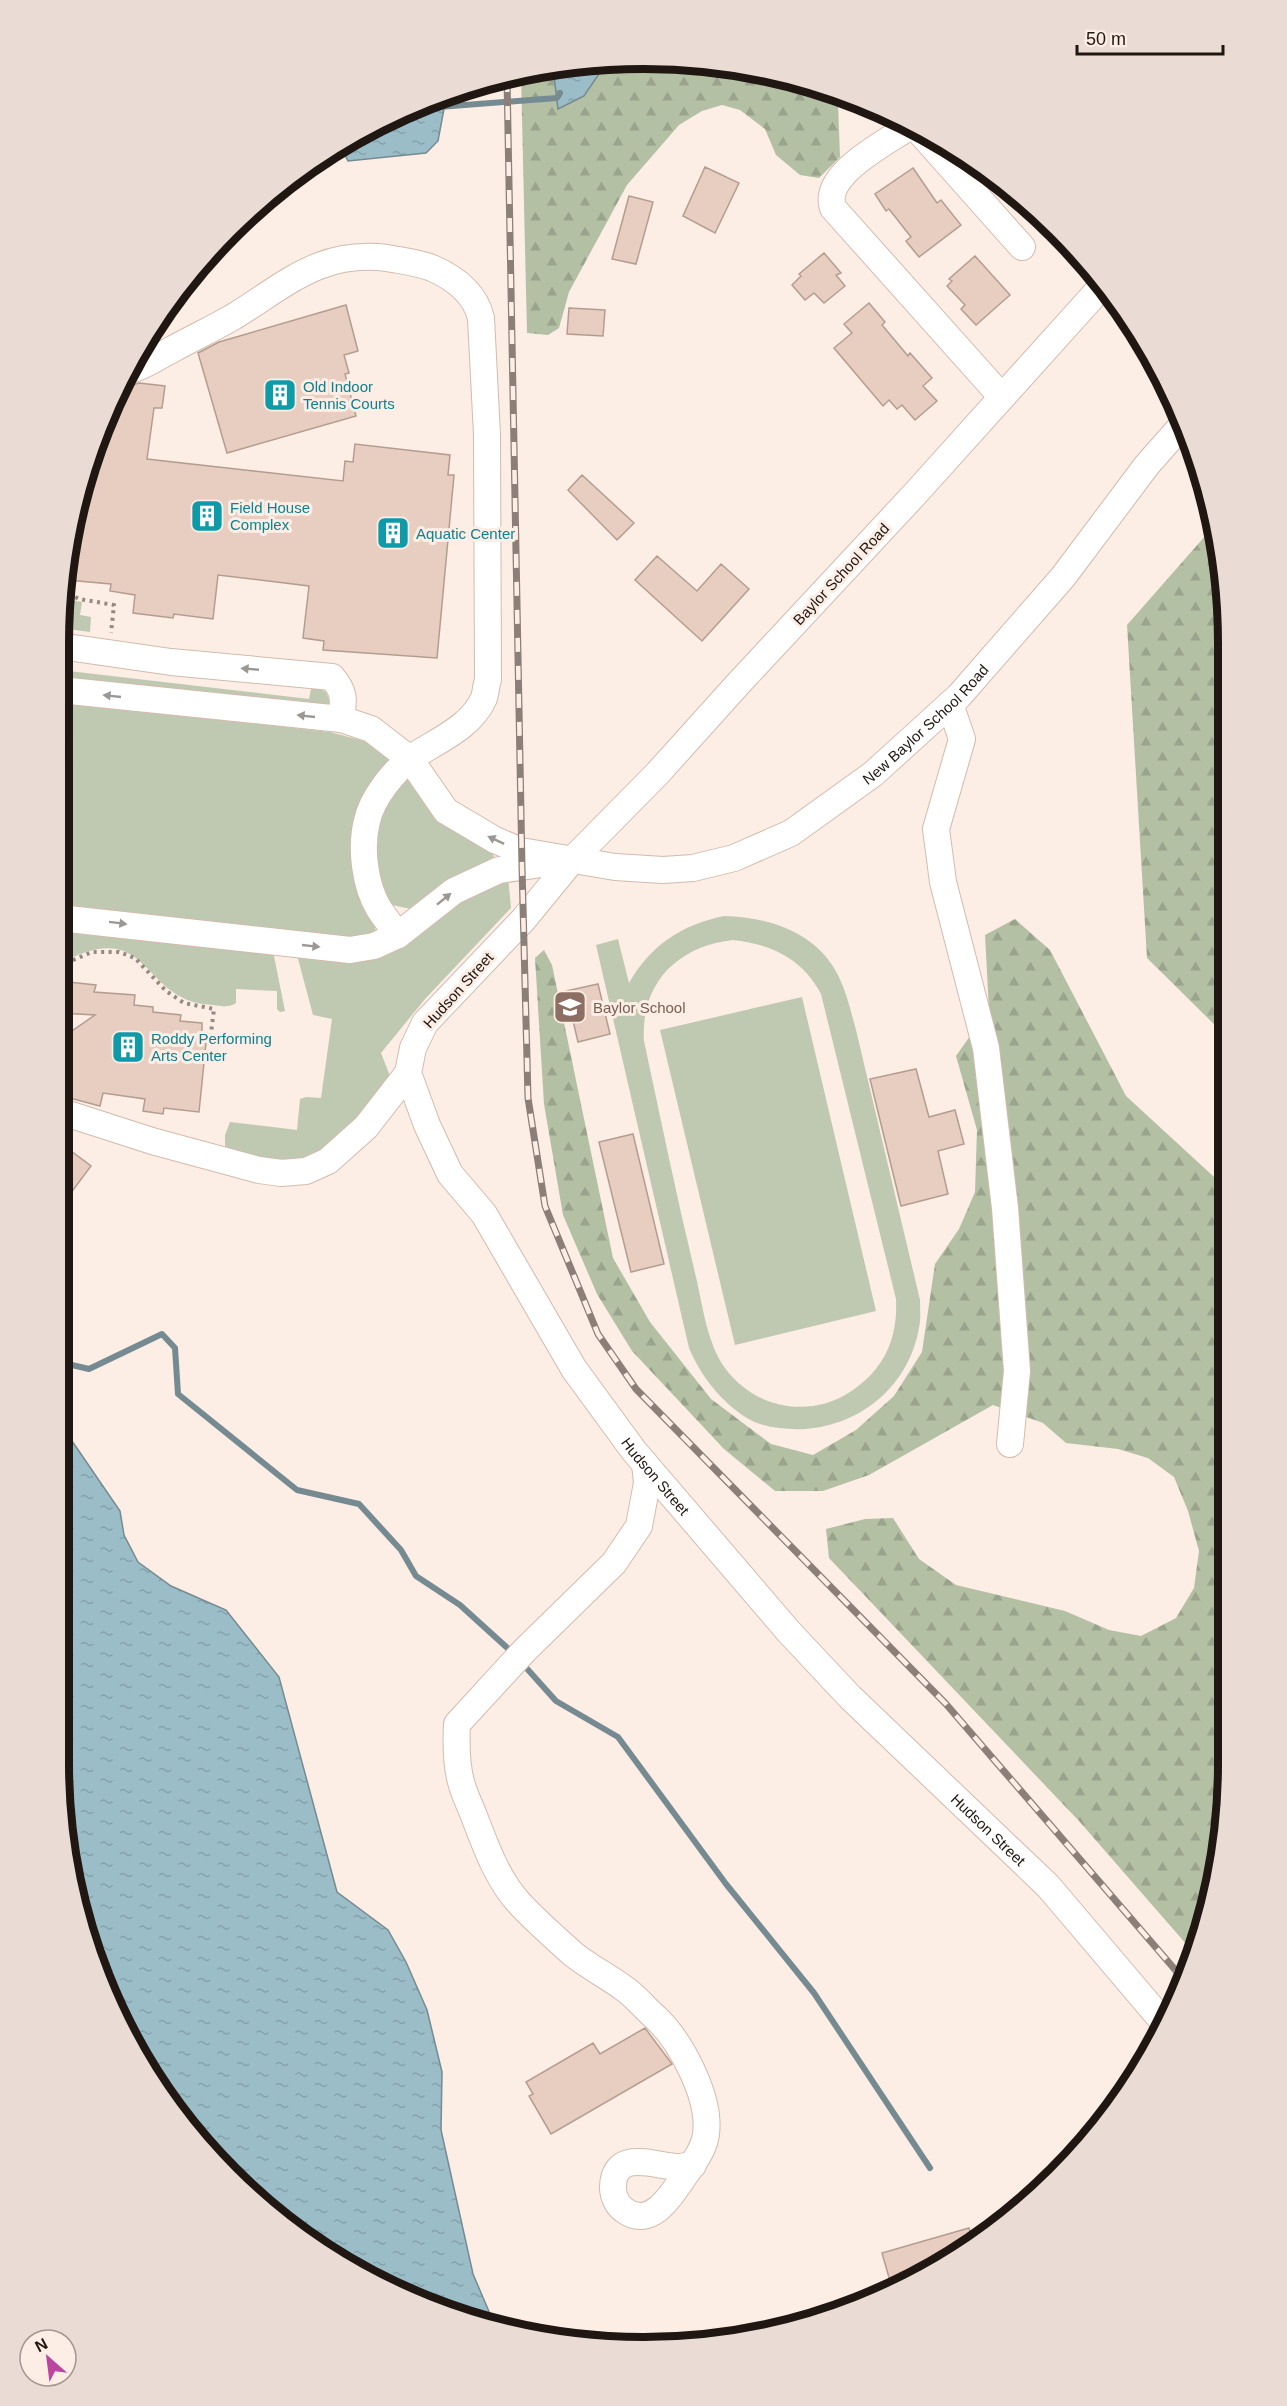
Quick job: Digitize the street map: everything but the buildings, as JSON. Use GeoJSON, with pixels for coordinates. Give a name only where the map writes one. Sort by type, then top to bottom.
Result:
{"type":"FeatureCollection","features":[{"type":"Feature","properties":{"kind":"street"},"geometry":{"type":"LineString","coordinates":[[903,131],[847,169],[832,190],[830,201],[833,208],[1001,396]]}},
{"type":"Feature","properties":{"kind":"street"},"geometry":{"type":"LineString","coordinates":[[934,148],[1022,247]]}},
{"type":"Feature","properties":{"kind":"street"},"geometry":{"type":"LineString","coordinates":[[142,364],[233,317],[282,284],[321,264],[344,257],[373,257],[418,262],[445,274],[470,293],[478,304],[481,318],[487,435],[488,680],[484,698],[464,722],[451,734],[410,759],[388,782],[375,801],[366,821],[364,856],[368,883],[378,908],[398,935]]}},
{"type":"Feature","properties":{"kind":"street","name":"Baylor School Road"},"geometry":{"type":"LineString","coordinates":[[573,859],[657,774],[914,495],[1097,292]]}},
{"type":"Feature","properties":{"kind":"street","name":"New Baylor School Road"},"geometry":{"type":"LineString","coordinates":[[69,691],[341,719],[371,729],[410,759],[446,812],[495,840],[521,850],[615,867],[663,870],[693,868],[734,858],[791,833],[873,774],[950,704],[1063,577],[1148,465],[1177,431]]}},
{"type":"Feature","properties":{"kind":"street"},"geometry":{"type":"LineString","coordinates":[[69,647],[171,662],[332,677],[342,688],[344,703],[341,719]]}},
{"type":"Feature","properties":{"kind":"street"},"geometry":{"type":"LineString","coordinates":[[950,704],[962,739],[936,830],[943,882],[986,1048],[1005,1208],[1017,1371],[1010,1444]]}},
{"type":"Feature","properties":{"kind":"street"},"geometry":{"type":"LineString","coordinates":[[69,919],[350,950],[374,946],[398,935],[454,891],[499,870],[573,859]]}},
{"type":"Feature","properties":{"kind":"street","name":"Hudson Street"},"geometry":{"type":"LineString","coordinates":[[573,859],[523,920],[425,1023],[413,1048],[408,1073],[450,1174],[484,1214],[574,1369],[645,1464],[789,1632],[850,1697],[1048,1886],[1159,2017]]}},
{"type":"Feature","properties":{"kind":"street"},"geometry":{"type":"LineString","coordinates":[[69,1114],[152,1141],[259,1170],[281,1173],[306,1171],[328,1161],[366,1127],[408,1073]]}},
{"type":"Feature","properties":{"kind":"street"},"geometry":{"type":"LineString","coordinates":[[645,1464],[647,1483],[639,1526],[614,1563],[525,1650],[457,1724],[456,1749],[461,1782],[494,1866],[519,1903],[574,1955],[627,1990],[658,2020],[690,2066],[706,2108],[704,2144],[693,2165]]}},
{"type":"Feature","properties":{"kind":"path"},"geometry":{"type":"LineString","coordinates":[[71,595],[79,600],[114,605],[108,653]]}},
{"type":"Feature","properties":{"kind":"path"},"geometry":{"type":"LineString","coordinates":[[69,961],[99,951],[119,952],[135,958],[172,996],[184,1004],[213,1009],[210,1041],[206,1040]]}},
{"type":"Feature","properties":{"kind":"path"},"geometry":{"type":"LineString","coordinates":[[69,1025],[73,1026]]}},
{"type":"Feature","properties":{"kind":"green space"},"geometry":{"type":"Polygon","coordinates":[[[606,70],[681,70],[756,80],[838,103],[840,157],[819,178],[800,175],[776,155],[765,129],[740,110],[722,105],[702,111],[679,125],[627,185],[569,292],[559,328],[548,335],[527,333],[521,82],[554,76],[559,109],[584,96],[601,71],[606,70]]]}},
{"type":"Feature","properties":{"kind":"green space"},"geometry":{"type":"Polygon","coordinates":[[[1207,533],[1217,606],[1218,644],[1218,1028],[1147,958],[1127,625],[1207,533]]]}},
{"type":"Feature","properties":{"kind":"green space"},"geometry":{"type":"Polygon","coordinates":[[[71,600],[82,602],[80,615],[91,617],[90,632],[69,629],[71,600]]]}},
{"type":"Feature","properties":{"kind":"green space"},"geometry":{"type":"Polygon","coordinates":[[[69,671],[309,699],[312,684],[326,692],[331,705],[330,709],[69,683],[69,671]]]}},
{"type":"Feature","properties":{"kind":"green space"},"geometry":{"type":"Polygon","coordinates":[[[69,702],[330,732],[375,744],[391,759],[379,782],[373,917],[376,933],[357,938],[336,938],[69,909],[69,702]]]}},
{"type":"Feature","properties":{"kind":"green space"},"geometry":{"type":"Polygon","coordinates":[[[411,777],[493,853],[494,858],[423,899],[411,909],[392,905],[382,891],[373,838],[387,801],[403,779],[411,777]]]}},
{"type":"Feature","properties":{"kind":"green space"},"geometry":{"type":"Polygon","coordinates":[[[508,876],[511,908],[425,999],[381,1053],[390,1076],[388,1086],[315,1161],[264,1163],[225,1148],[225,1135],[230,1122],[297,1130],[300,1099],[321,1098],[332,1019],[313,1015],[297,955],[326,956],[508,876]]]}},
{"type":"Feature","properties":{"kind":"green space"},"geometry":{"type":"Polygon","coordinates":[[[724,916],[741,917],[791,930],[819,949],[839,977],[847,996],[856,1030],[920,1300],[920,1325],[914,1349],[894,1384],[863,1410],[845,1420],[826,1426],[783,1429],[760,1424],[747,1418],[713,1388],[689,1348],[596,945],[618,939],[629,983],[657,947],[681,931],[724,916]],[[733,940],[695,950],[666,971],[648,1002],[644,1020],[644,1041],[704,1312],[719,1358],[737,1382],[766,1400],[800,1407],[817,1405],[850,1392],[872,1374],[887,1352],[891,1340],[896,1314],[896,1299],[821,994],[805,971],[784,955],[747,942],[733,940]]]}},
{"type":"Feature","properties":{"kind":"green space"},"geometry":{"type":"Polygon","coordinates":[[[1015,919],[1050,950],[1126,1096],[1218,1181],[1217,1800],[1207,1875],[1188,1946],[1079,1821],[829,1558],[826,1529],[865,1519],[893,1518],[919,1559],[956,1585],[1065,1611],[1109,1630],[1141,1636],[1176,1618],[1194,1588],[1199,1551],[1188,1511],[1174,1477],[1148,1458],[1118,1449],[1066,1443],[1043,1423],[993,1405],[869,1475],[823,1491],[775,1491],[724,1449],[632,1351],[597,1294],[563,1215],[544,1104],[535,958],[544,950],[552,965],[613,1258],[650,1322],[711,1399],[771,1444],[813,1455],[856,1430],[894,1396],[922,1352],[935,1264],[959,1229],[975,1192],[977,1130],[956,1056],[989,1009],[985,935],[1015,919]]]}},
{"type":"Feature","properties":{"kind":"green space"},"geometry":{"type":"Polygon","coordinates":[[[69,926],[273,951],[285,1011],[280,1012],[277,1009],[277,991],[236,989],[236,1003],[228,1006],[189,1000],[171,990],[129,954],[112,948],[90,951],[69,960],[69,926]]]}},
{"type":"Feature","properties":{"kind":"green space"},"geometry":{"type":"Polygon","coordinates":[[[802,997],[876,1311],[735,1345],[660,1030],[802,997]]]}},
{"type":"Feature","properties":{"kind":"water"},"geometry":{"type":"Polygon","coordinates":[[[601,71],[584,96],[558,109],[554,76],[601,71]]]}},
{"type":"Feature","properties":{"kind":"water"},"geometry":{"type":"Polygon","coordinates":[[[445,105],[438,141],[426,153],[348,161],[344,153],[356,146],[389,128],[445,105]]]}},
{"type":"Feature","properties":{"kind":"water"},"geometry":{"type":"Polygon","coordinates":[[[69,1437],[120,1511],[124,1535],[138,1562],[171,1586],[226,1610],[279,1677],[337,1892],[388,1930],[406,1962],[427,2010],[442,2072],[441,2130],[473,2274],[491,2316],[459,2307],[389,2278],[324,2240],[294,2218],[237,2169],[188,2112],[166,2082],[128,2017],[99,1947],[89,1911],[80,1875],[70,1800],[69,1437]]]}},
{"type":"Feature","properties":{"kind":"waterway"},"geometry":{"type":"LineString","coordinates":[[439,107],[557,98],[560,93]]}},
{"type":"Feature","properties":{"kind":"waterway"},"geometry":{"type":"LineString","coordinates":[[69,1364],[89,1369],[162,1334],[175,1348],[178,1394],[297,1490],[359,1504],[401,1550],[416,1576],[460,1605],[514,1654]]}},
{"type":"Feature","properties":{"kind":"waterway"},"geometry":{"type":"LineString","coordinates":[[521,1662],[556,1701],[618,1737],[726,1884],[814,1993],[930,2168]]}},
{"type":"Feature","properties":{"kind":"railway"},"geometry":{"type":"LineString","coordinates":[[507,86],[528,1098],[545,1206],[598,1334],[636,1389],[946,1704],[1178,1973]]}},
{"type":"Feature","properties":{"kind":"place","name":"Old Indoor Tennis Courts"},"geometry":{"type":"Point","coordinates":[280,395]}},
{"type":"Feature","properties":{"kind":"place","name":"Field House Complex"},"geometry":{"type":"Point","coordinates":[207,516]}},
{"type":"Feature","properties":{"kind":"place","name":"Aquatic Center"},"geometry":{"type":"Point","coordinates":[393,533]}},
{"type":"Feature","properties":{"kind":"place","name":"Baylor School"},"geometry":{"type":"Point","coordinates":[570,1007]}},
{"type":"Feature","properties":{"kind":"place","name":"Roddy Performing Arts Center"},"geometry":{"type":"Point","coordinates":[128,1047]}}]}
